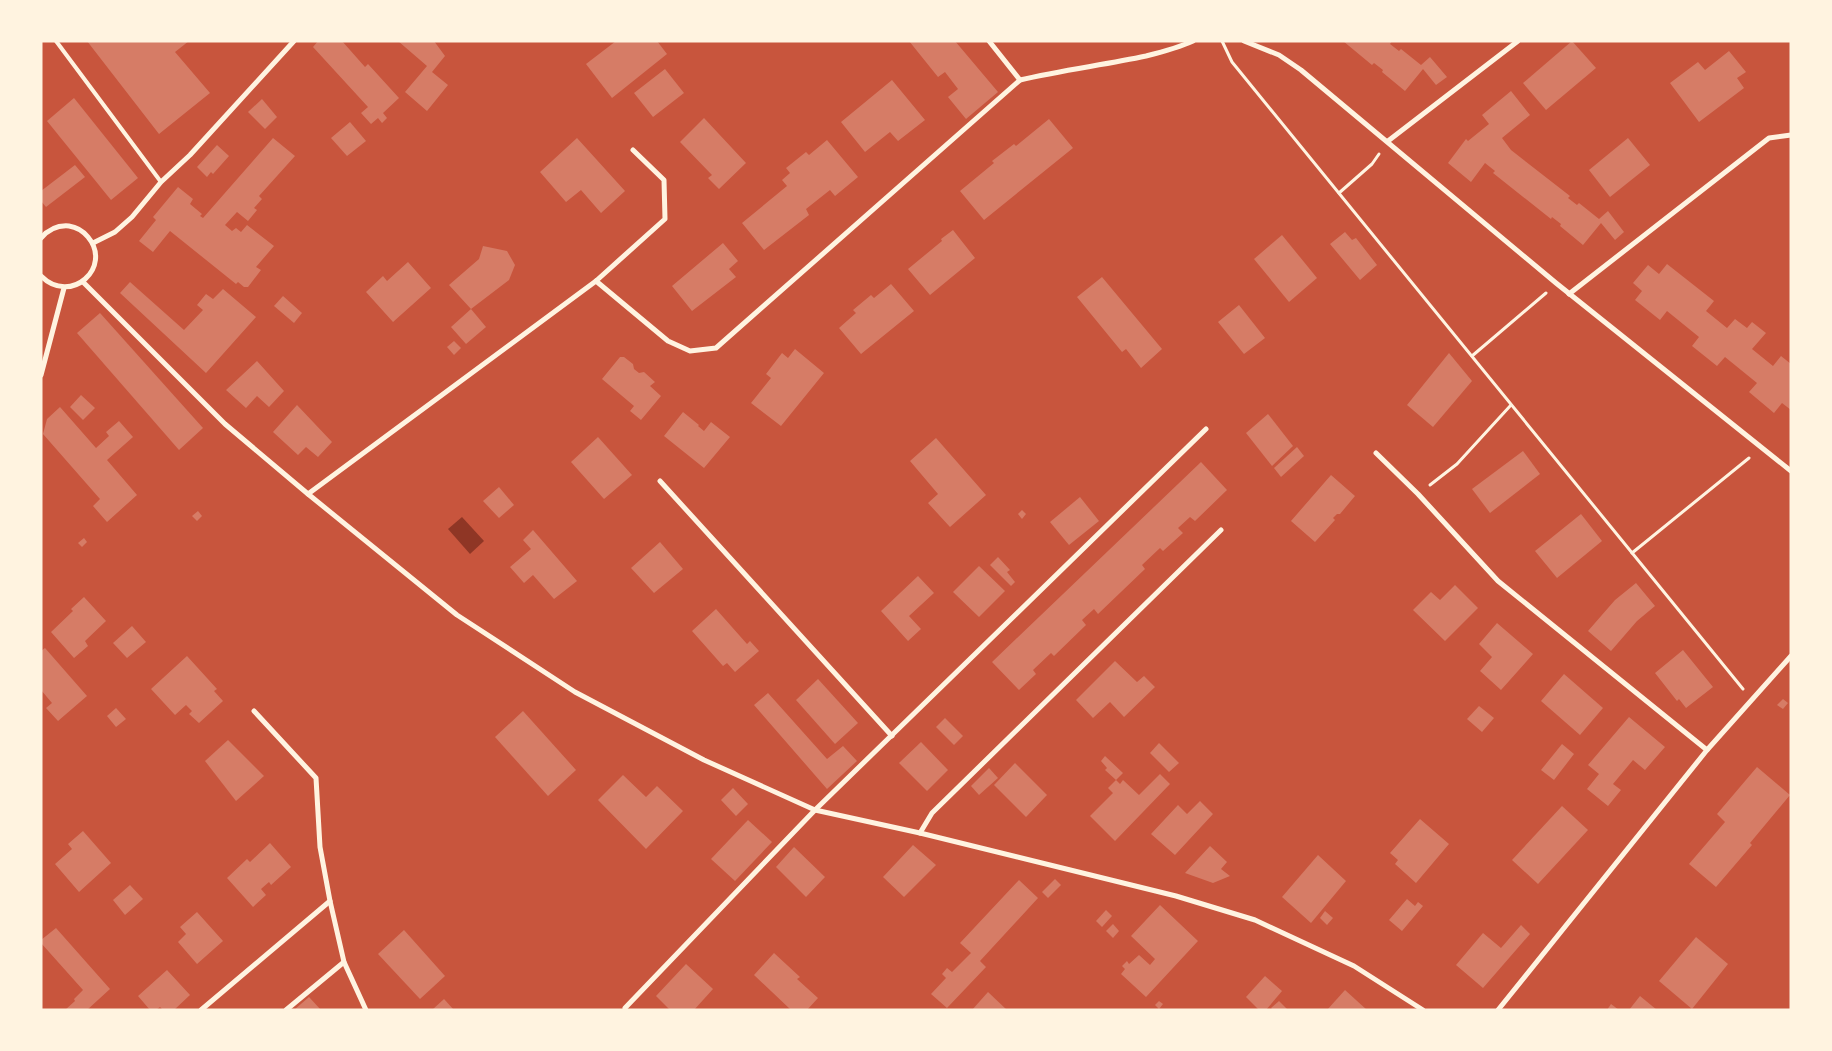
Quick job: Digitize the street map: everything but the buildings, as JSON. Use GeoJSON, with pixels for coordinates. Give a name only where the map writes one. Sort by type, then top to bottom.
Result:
{"type":"FeatureCollection","features":[{"type":"Feature","properties":{"kind":"street"},"geometry":{"type":"LineString","coordinates":[[93,243],[114,232],[132,217],[161,182],[190,155],[294,41]]}},
{"type":"Feature","properties":{"kind":"street"},"geometry":{"type":"LineString","coordinates":[[989,41],[1020,80]]}},
{"type":"Feature","properties":{"kind":"street"},"geometry":{"type":"LineString","coordinates":[[596,282],[668,341],[690,351],[716,348],[1020,80],[1056,72],[1104,65],[1180,47],[1193,41]]}},
{"type":"Feature","properties":{"kind":"street"},"geometry":{"type":"LineString","coordinates":[[1244,41],[1279,55],[1301,70],[1388,141],[1556,284],[1791,471]]}},
{"type":"Feature","properties":{"kind":"street"},"geometry":{"type":"LineString","coordinates":[[1388,141],[1518,41]]}},
{"type":"Feature","properties":{"kind":"street"},"geometry":{"type":"LineString","coordinates":[[1569,294],[1769,138],[1791,135]]}},
{"type":"Feature","properties":{"kind":"street"},"geometry":{"type":"LineString","coordinates":[[308,494],[596,282],[665,219],[664,180],[633,150]]}},
{"type":"Feature","properties":{"kind":"street"},"geometry":{"type":"LineString","coordinates":[[41,238],[53,228],[62,226],[80,230],[93,243],[96,260],[83,282],[70,287],[55,286],[41,276]]}},
{"type":"Feature","properties":{"kind":"street"},"geometry":{"type":"LineString","coordinates":[[83,282],[224,424],[456,615],[575,692],[704,760],[815,810],[920,833],[1176,896],[1255,920],[1354,966],[1423,1010]]}},
{"type":"Feature","properties":{"kind":"street"},"geometry":{"type":"LineString","coordinates":[[41,375],[64,288]]}},
{"type":"Feature","properties":{"kind":"street"},"geometry":{"type":"LineString","coordinates":[[625,1008],[815,810],[1206,429]]}},
{"type":"Feature","properties":{"kind":"street"},"geometry":{"type":"LineString","coordinates":[[1376,452],[1418,494],[1498,581],[1707,750]]}},
{"type":"Feature","properties":{"kind":"street"},"geometry":{"type":"LineString","coordinates":[[660,481],[892,736]]}},
{"type":"Feature","properties":{"kind":"street"},"geometry":{"type":"LineString","coordinates":[[920,833],[932,813],[1221,530]]}},
{"type":"Feature","properties":{"kind":"street"},"geometry":{"type":"LineString","coordinates":[[1498,1010],[1707,750],[1791,656]]}},
{"type":"Feature","properties":{"kind":"street"},"geometry":{"type":"LineString","coordinates":[[254,711],[316,778],[320,847],[330,901],[344,962],[366,1010]]}},
{"type":"Feature","properties":{"kind":"street"},"geometry":{"type":"LineString","coordinates":[[201,1010],[330,901]]}},
{"type":"Feature","properties":{"kind":"street"},"geometry":{"type":"LineString","coordinates":[[286,1010],[344,962]]}},
{"type":"Feature","properties":{"kind":"lane"},"geometry":{"type":"LineString","coordinates":[[56,41],[161,182]]}},
{"type":"Feature","properties":{"kind":"path"},"geometry":{"type":"LineString","coordinates":[[1222,41],[1232,62],[1752,700]]}},
{"type":"Feature","properties":{"kind":"path"},"geometry":{"type":"LineString","coordinates":[[1339,193],[1372,164],[1388,141]]}},
{"type":"Feature","properties":{"kind":"path"},"geometry":{"type":"LineString","coordinates":[[1472,356],[1556,284]]}},
{"type":"Feature","properties":{"kind":"path"},"geometry":{"type":"LineString","coordinates":[[1418,494],[1457,464],[1511,405]]}},
{"type":"Feature","properties":{"kind":"path"},"geometry":{"type":"LineString","coordinates":[[1632,553],[1762,448]]}},
{"type":"Feature","properties":{"kind":"shaded area"},"geometry":{"type":"Polygon","coordinates":[[[462,517],[484,541],[470,554],[448,529],[462,517]]]}}]}
